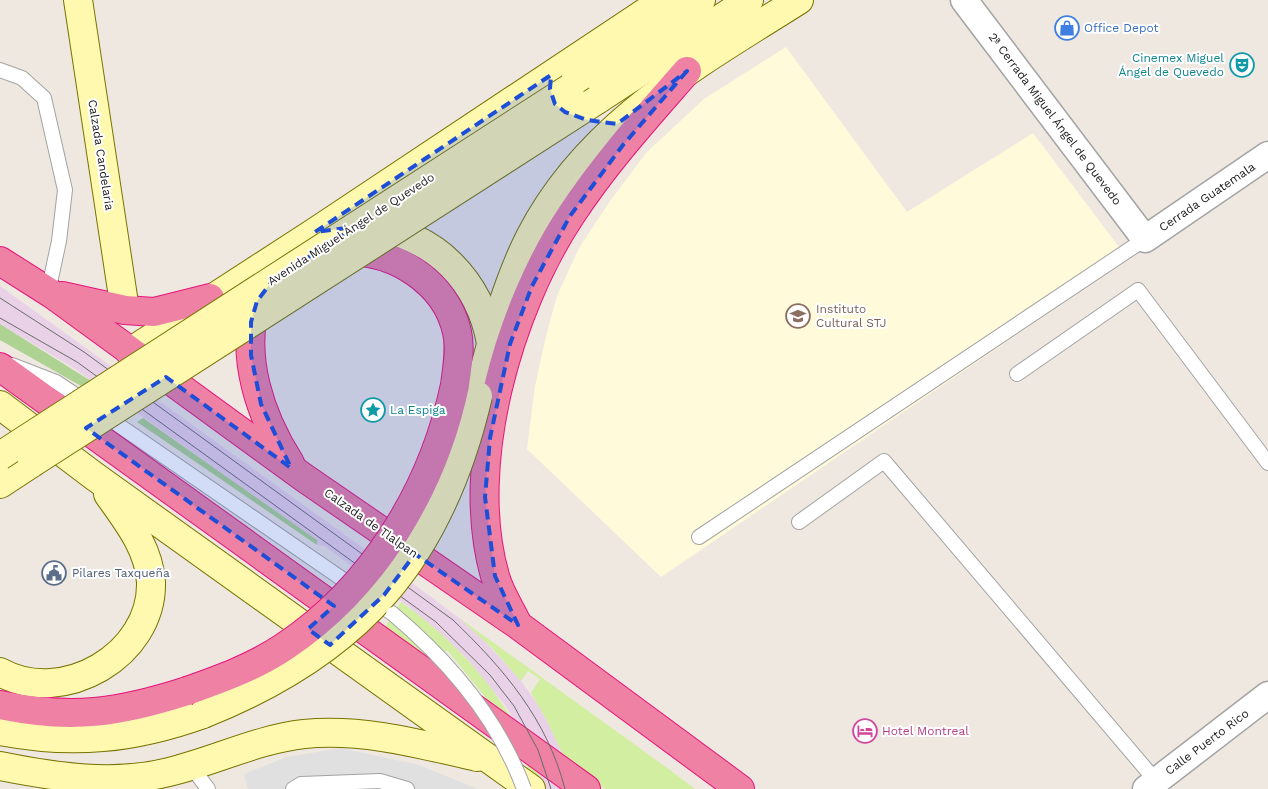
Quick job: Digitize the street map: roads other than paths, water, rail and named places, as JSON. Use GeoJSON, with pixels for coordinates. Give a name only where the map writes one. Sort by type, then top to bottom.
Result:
{"type":"FeatureCollection","features":[{"type":"Feature","properties":{"kind":"highway"},"geometry":{"type":"LineString","coordinates":[[518,625],[495,576],[488,540],[485,497],[490,438],[500,382],[510,344],[532,286],[570,216],[623,145],[687,71]]}},
{"type":"Feature","properties":{"kind":"highway"},"geometry":{"type":"LineString","coordinates":[[0,705],[30,711],[80,714],[124,709],[187,691],[242,670],[282,648],[321,618],[350,591],[381,553],[408,511],[445,427],[467,391],[454,319],[439,293],[417,272],[404,265],[379,256],[348,252],[314,256],[288,266],[268,284],[257,301],[251,322],[251,355],[257,390],[266,417],[284,454],[303,477]]}},
{"type":"Feature","properties":{"kind":"highway","name":"Calzada de Tlalpan"},"geometry":{"type":"LineString","coordinates":[[0,261],[50,293],[303,477],[518,625],[740,789]]}},
{"type":"Feature","properties":{"kind":"highway"},"geometry":{"type":"LineString","coordinates":[[50,293],[125,310],[154,312],[210,298]]}},
{"type":"Feature","properties":{"kind":"highway"},"geometry":{"type":"LineString","coordinates":[[0,367],[586,789]]}},
{"type":"Feature","properties":{"kind":"main road","name":"Calzada Candelaria"},"geometry":{"type":"LineString","coordinates":[[78,0],[125,310]]}},
{"type":"Feature","properties":{"kind":"main road","name":"Avenida Miguel Ángel de Quevedo"},"geometry":{"type":"LineString","coordinates":[[0,456],[561,82],[664,0]]}},
{"type":"Feature","properties":{"kind":"main road","name":"Avenida Miguel Ángel de Quevedo"},"geometry":{"type":"LineString","coordinates":[[130,352],[210,298],[315,232],[561,82],[701,0]]}},
{"type":"Feature","properties":{"kind":"main road"},"geometry":{"type":"LineString","coordinates":[[0,484],[749,0]]}},
{"type":"Feature","properties":{"kind":"main road"},"geometry":{"type":"LineString","coordinates":[[0,731],[53,739],[101,739],[148,731],[203,714],[263,688],[306,663],[335,642],[384,595],[417,551],[446,497],[464,451],[467,391],[491,343],[515,272],[540,218],[560,187],[579,163],[617,124],[687,71],[798,0]]}},
{"type":"Feature","properties":{"kind":"main road"},"geometry":{"type":"LineString","coordinates":[[561,82],[550,89],[555,104],[565,112],[587,120],[617,124]]}},
{"type":"Feature","properties":{"kind":"main road"},"geometry":{"type":"LineString","coordinates":[[315,232],[347,228],[376,229],[397,233],[433,249],[467,281],[485,317],[491,343]]}},
{"type":"Feature","properties":{"kind":"main road"},"geometry":{"type":"LineString","coordinates":[[2,409],[531,789]]}},
{"type":"Feature","properties":{"kind":"main road"},"geometry":{"type":"LineString","coordinates":[[0,672],[14,678],[40,684],[55,684],[78,679],[105,664],[120,652],[140,625],[150,596],[149,569],[146,556],[132,527],[94,476]]}},
{"type":"Feature","properties":{"kind":"main road"},"geometry":{"type":"LineString","coordinates":[[0,766],[65,783],[97,779],[146,777],[191,766],[282,738],[322,733],[386,738],[489,760]]}},
{"type":"Feature","properties":{"kind":"street","name":"2ª Cerrada Miguel Ángel de Quevedo"},"geometry":{"type":"LineString","coordinates":[[964,0],[1146,239]]}},
{"type":"Feature","properties":{"kind":"street","name":"Cerrada Guatemala"},"geometry":{"type":"LineString","coordinates":[[1146,239],[1268,155]]}},
{"type":"Feature","properties":{"kind":"street","name":"Calle Puerto Rico"},"geometry":{"type":"LineString","coordinates":[[1151,785],[1268,695]]}},
{"type":"Feature","properties":{"kind":"lane"},"geometry":{"type":"LineString","coordinates":[[0,70],[22,78],[44,98],[65,190],[50,293]]}},
{"type":"Feature","properties":{"kind":"lane"},"geometry":{"type":"LineString","coordinates":[[699,537],[1146,239]]}},
{"type":"Feature","properties":{"kind":"lane"},"geometry":{"type":"LineString","coordinates":[[1017,374],[1138,290],[1268,463]]}},
{"type":"Feature","properties":{"kind":"lane"},"geometry":{"type":"LineString","coordinates":[[0,360],[56,382],[393,614],[437,652],[472,694],[505,745],[524,789]]}},
{"type":"Feature","properties":{"kind":"lane"},"geometry":{"type":"LineString","coordinates":[[800,522],[884,461],[1151,785]]}},
{"type":"Feature","properties":{"kind":"lane"},"geometry":{"type":"LineString","coordinates":[[191,766],[208,789]]}},
{"type":"Feature","properties":{"kind":"lane"},"geometry":{"type":"LineString","coordinates":[[293,789],[301,784],[380,780],[407,789]]}},
{"type":"Feature","properties":{"kind":"tram line"},"geometry":{"type":"LineString","coordinates":[[0,298],[84,352],[453,620],[472,638],[506,677],[535,718],[547,740],[565,789]]}},
{"type":"Feature","properties":{"kind":"tram line"},"geometry":{"type":"LineString","coordinates":[[0,318],[77,362],[436,622],[490,675],[514,706],[538,750],[551,789]]}},
{"type":"Feature","properties":{"kind":"place","name":"Office Depot"},"geometry":{"type":"Point","coordinates":[1067,28]}},
{"type":"Feature","properties":{"kind":"place","name":"Cinemex Miguel Ángel de Quevedo"},"geometry":{"type":"Point","coordinates":[1242,65]}},
{"type":"Feature","properties":{"kind":"place","name":"Instituto Cultural STJ"},"geometry":{"type":"Point","coordinates":[798,316]}},
{"type":"Feature","properties":{"kind":"place","name":"La Espiga"},"geometry":{"type":"Point","coordinates":[373,410]}},
{"type":"Feature","properties":{"kind":"place","name":"Pilares Taxqueña"},"geometry":{"type":"Point","coordinates":[54,573]}},
{"type":"Feature","properties":{"kind":"place","name":"Hotel Montreal"},"geometry":{"type":"Point","coordinates":[865,731]}}]}
